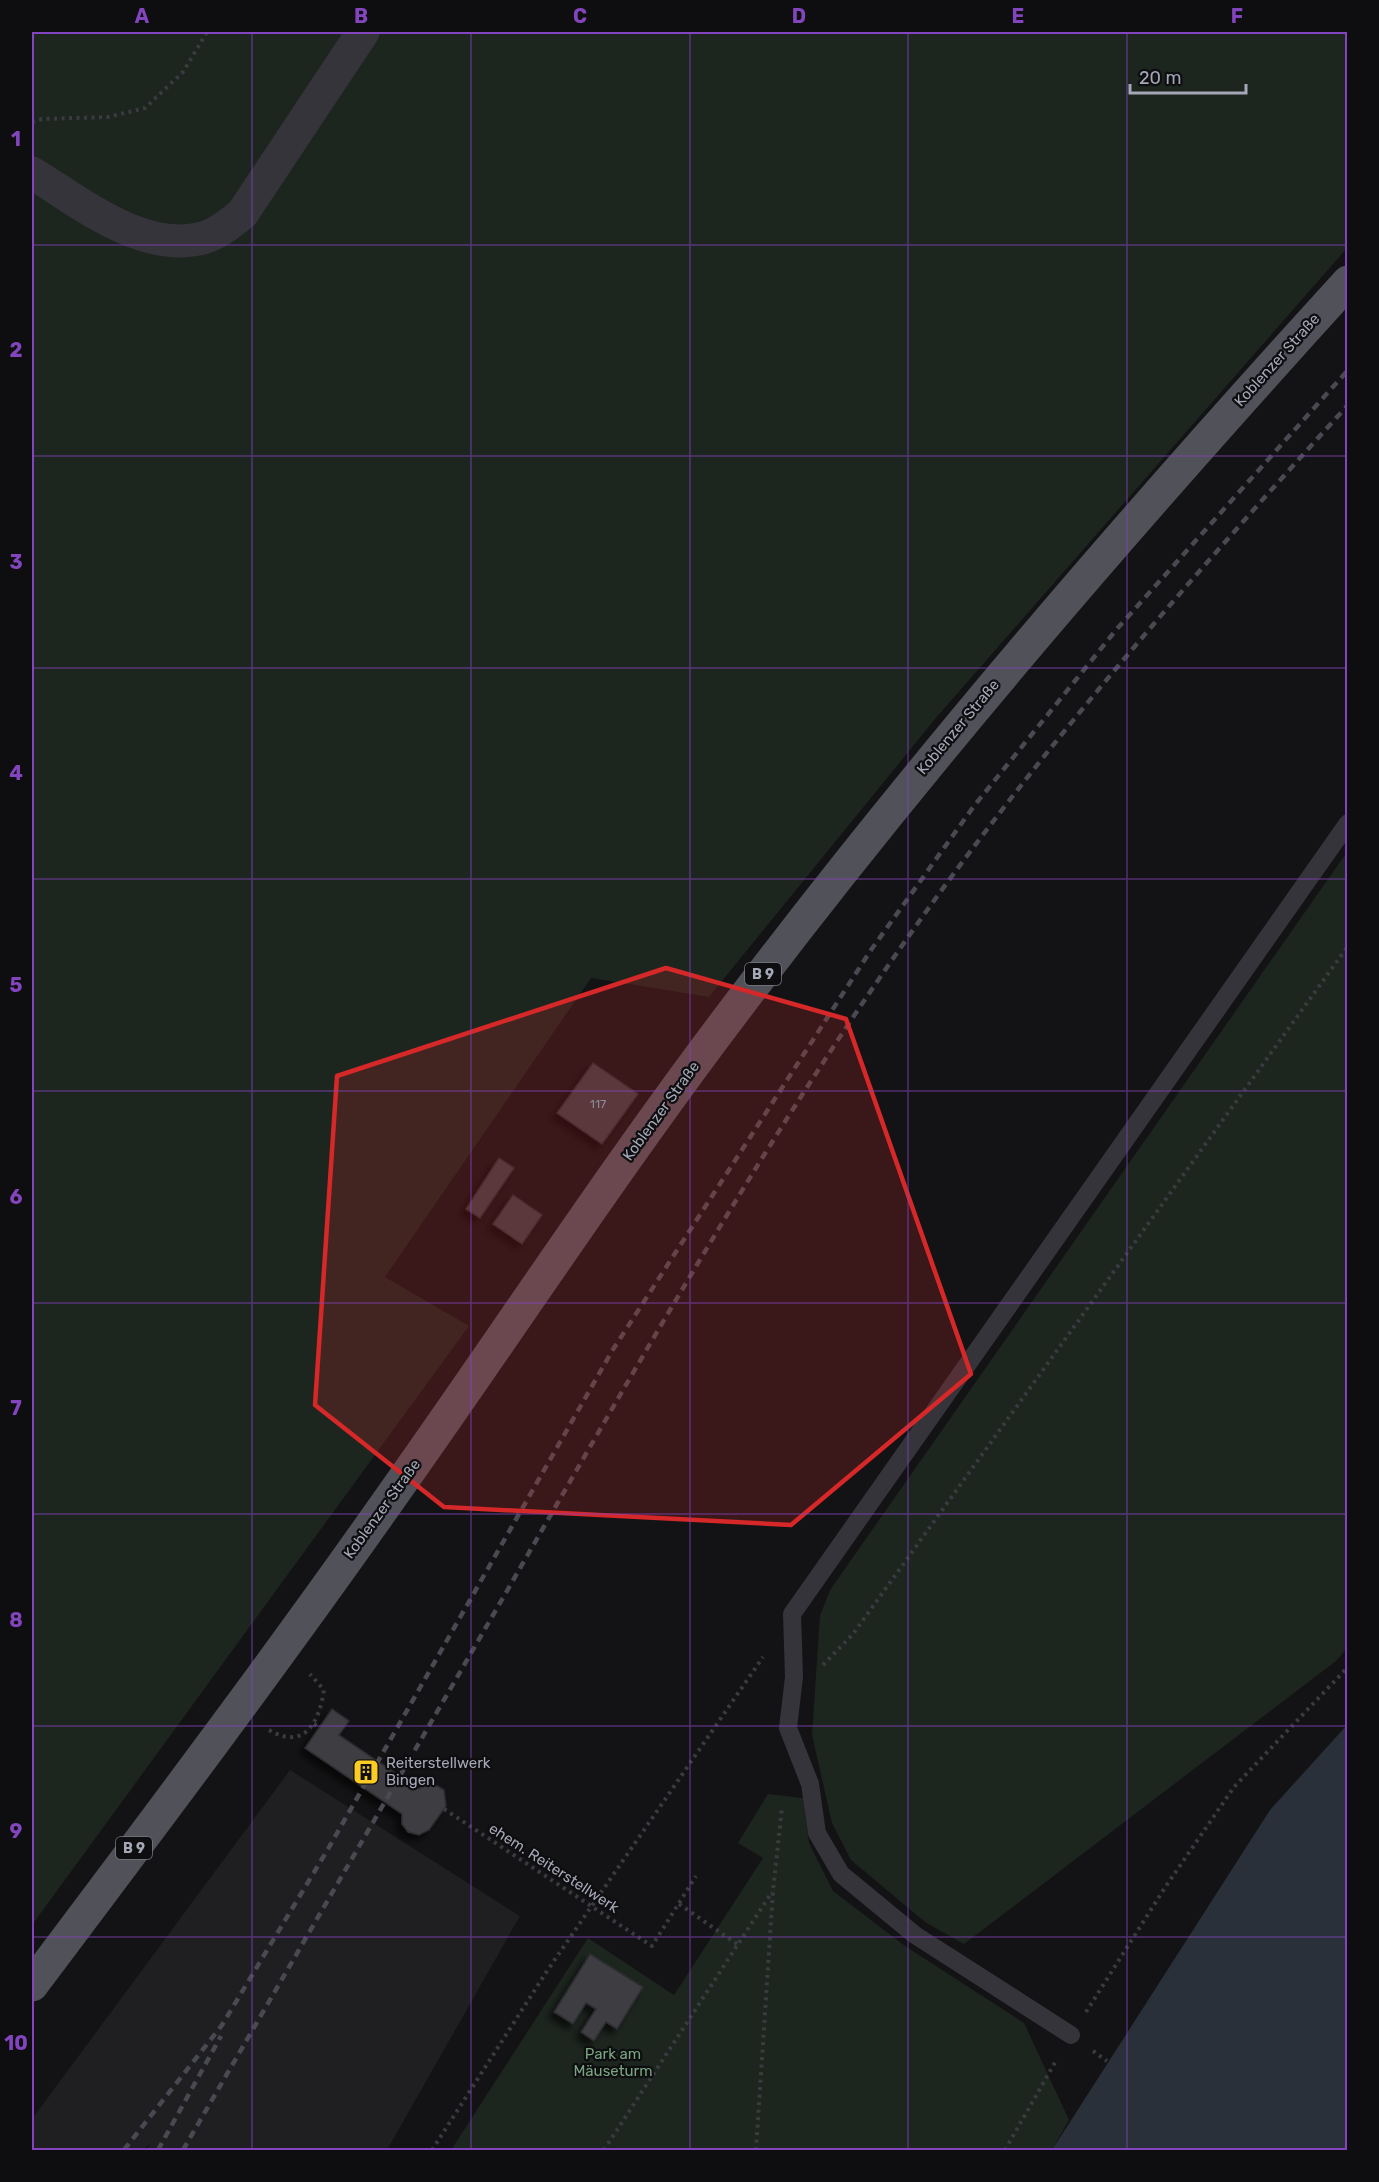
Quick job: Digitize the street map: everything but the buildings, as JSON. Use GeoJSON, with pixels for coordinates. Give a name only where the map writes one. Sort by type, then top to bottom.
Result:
{"type":"FeatureCollection","features":[{"type":"Feature","properties":{"kind":"main road","name":"Koblenzer Straße"},"geometry":{"type":"LineString","coordinates":[[32,1985],[237,1712],[390,1500],[578,1225],[797,929],[906,790],[1021,652],[1199,445],[1347,282]]}},
{"type":"Feature","properties":{"kind":"street"},"geometry":{"type":"LineString","coordinates":[[32,173],[133,231],[181,241],[204,237],[227,226],[242,214],[363,32]]}},
{"type":"Feature","properties":{"kind":"lane"},"geometry":{"type":"LineString","coordinates":[[1071,2035],[915,1935],[841,1874],[817,1833],[810,1784],[788,1728],[794,1677],[792,1614],[1347,822]]}},
{"type":"Feature","properties":{"kind":"path"},"geometry":{"type":"LineString","coordinates":[[32,122],[42,119],[108,117],[145,108],[183,72],[207,32]]}},
{"type":"Feature","properties":{"kind":"path"},"geometry":{"type":"LineString","coordinates":[[794,1677],[823,1665],[853,1634],[1347,946]]}},
{"type":"Feature","properties":{"kind":"path"},"geometry":{"type":"LineString","coordinates":[[432,2151],[548,1971],[792,1614]]}},
{"type":"Feature","properties":{"kind":"path"},"geometry":{"type":"LineString","coordinates":[[1005,2151],[1071,2035],[1166,1886],[1234,1787],[1347,1667]]}},
{"type":"Feature","properties":{"kind":"path"},"geometry":{"type":"LineString","coordinates":[[273,1732],[286,1738],[300,1736],[314,1724],[320,1712],[324,1690],[314,1677]]}},
{"type":"Feature","properties":{"kind":"path"},"geometry":{"type":"LineString","coordinates":[[314,1724],[319,1727]]}},
{"type":"Feature","properties":{"kind":"path"},"geometry":{"type":"LineString","coordinates":[[756,2151],[773,1891],[783,1795]]}},
{"type":"Feature","properties":{"kind":"path","name":"ehem. Reiterstellwerk"},"geometry":{"type":"LineString","coordinates":[[444,1809],[652,1946],[679,1904]]}},
{"type":"Feature","properties":{"kind":"path"},"geometry":{"type":"LineString","coordinates":[[696,1876],[679,1904],[737,1944]]}},
{"type":"Feature","properties":{"kind":"path"},"geometry":{"type":"LineString","coordinates":[[604,2151],[773,1891]]}},
{"type":"Feature","properties":{"kind":"highlighted area"},"geometry":{"type":"Polygon","coordinates":[[[666,968],[846,1019],[971,1374],[791,1525],[444,1507],[315,1405],[337,1076],[666,968]]]}},
{"type":"Feature","properties":{"kind":"shaded area"},"geometry":{"type":"Polygon","coordinates":[[[1347,1725],[1347,2150],[1052,2150],[1270,1810],[1347,1725]]]}},
{"type":"Feature","properties":{"kind":"shaded area"},"geometry":{"type":"Polygon","coordinates":[[[290,1770],[520,1916],[387,2150],[147,2150],[150,2143],[144,2150],[32,2150],[32,2119],[290,1770]]]}},
{"type":"Feature","properties":{"kind":"green space"},"geometry":{"type":"Polygon","coordinates":[[[32,32],[1347,32],[1347,248],[935,719],[709,997],[591,978],[385,1277],[469,1326],[32,1925],[32,32]]]}},
{"type":"Feature","properties":{"kind":"green space"},"geometry":{"type":"Polygon","coordinates":[[[1347,852],[1347,1648],[1336,1661],[964,1944],[925,1922],[851,1860],[832,1823],[812,1735],[820,1616],[830,1590],[1347,852]]]}},
{"type":"Feature","properties":{"kind":"green space","name":"Park am Mäuseturm"},"geometry":{"type":"Polygon","coordinates":[[[768,1794],[803,1798],[809,1843],[833,1891],[905,1946],[1024,2023],[1069,2120],[1052,2150],[451,2150],[588,1938],[674,1995],[763,1858],[738,1843],[768,1794]]]}},
{"type":"Feature","properties":{"kind":"railway"},"geometry":{"type":"LineString","coordinates":[[124,2150],[222,2025],[328,1849],[612,1351],[871,950],[974,806],[1116,630],[1348,370]]}},
{"type":"Feature","properties":{"kind":"railway"},"geometry":{"type":"LineString","coordinates":[[183,2150],[666,1317],[753,1173],[844,1030],[944,887],[1054,744],[1169,606],[1348,405]]}},
{"type":"Feature","properties":{"kind":"railway"},"geometry":{"type":"LineString","coordinates":[[158,2150],[221,2036]]}},
{"type":"Feature","properties":{"kind":"place","name":"Reiterstellwerk Bingen"},"geometry":{"type":"Point","coordinates":[366,1772]}}]}
